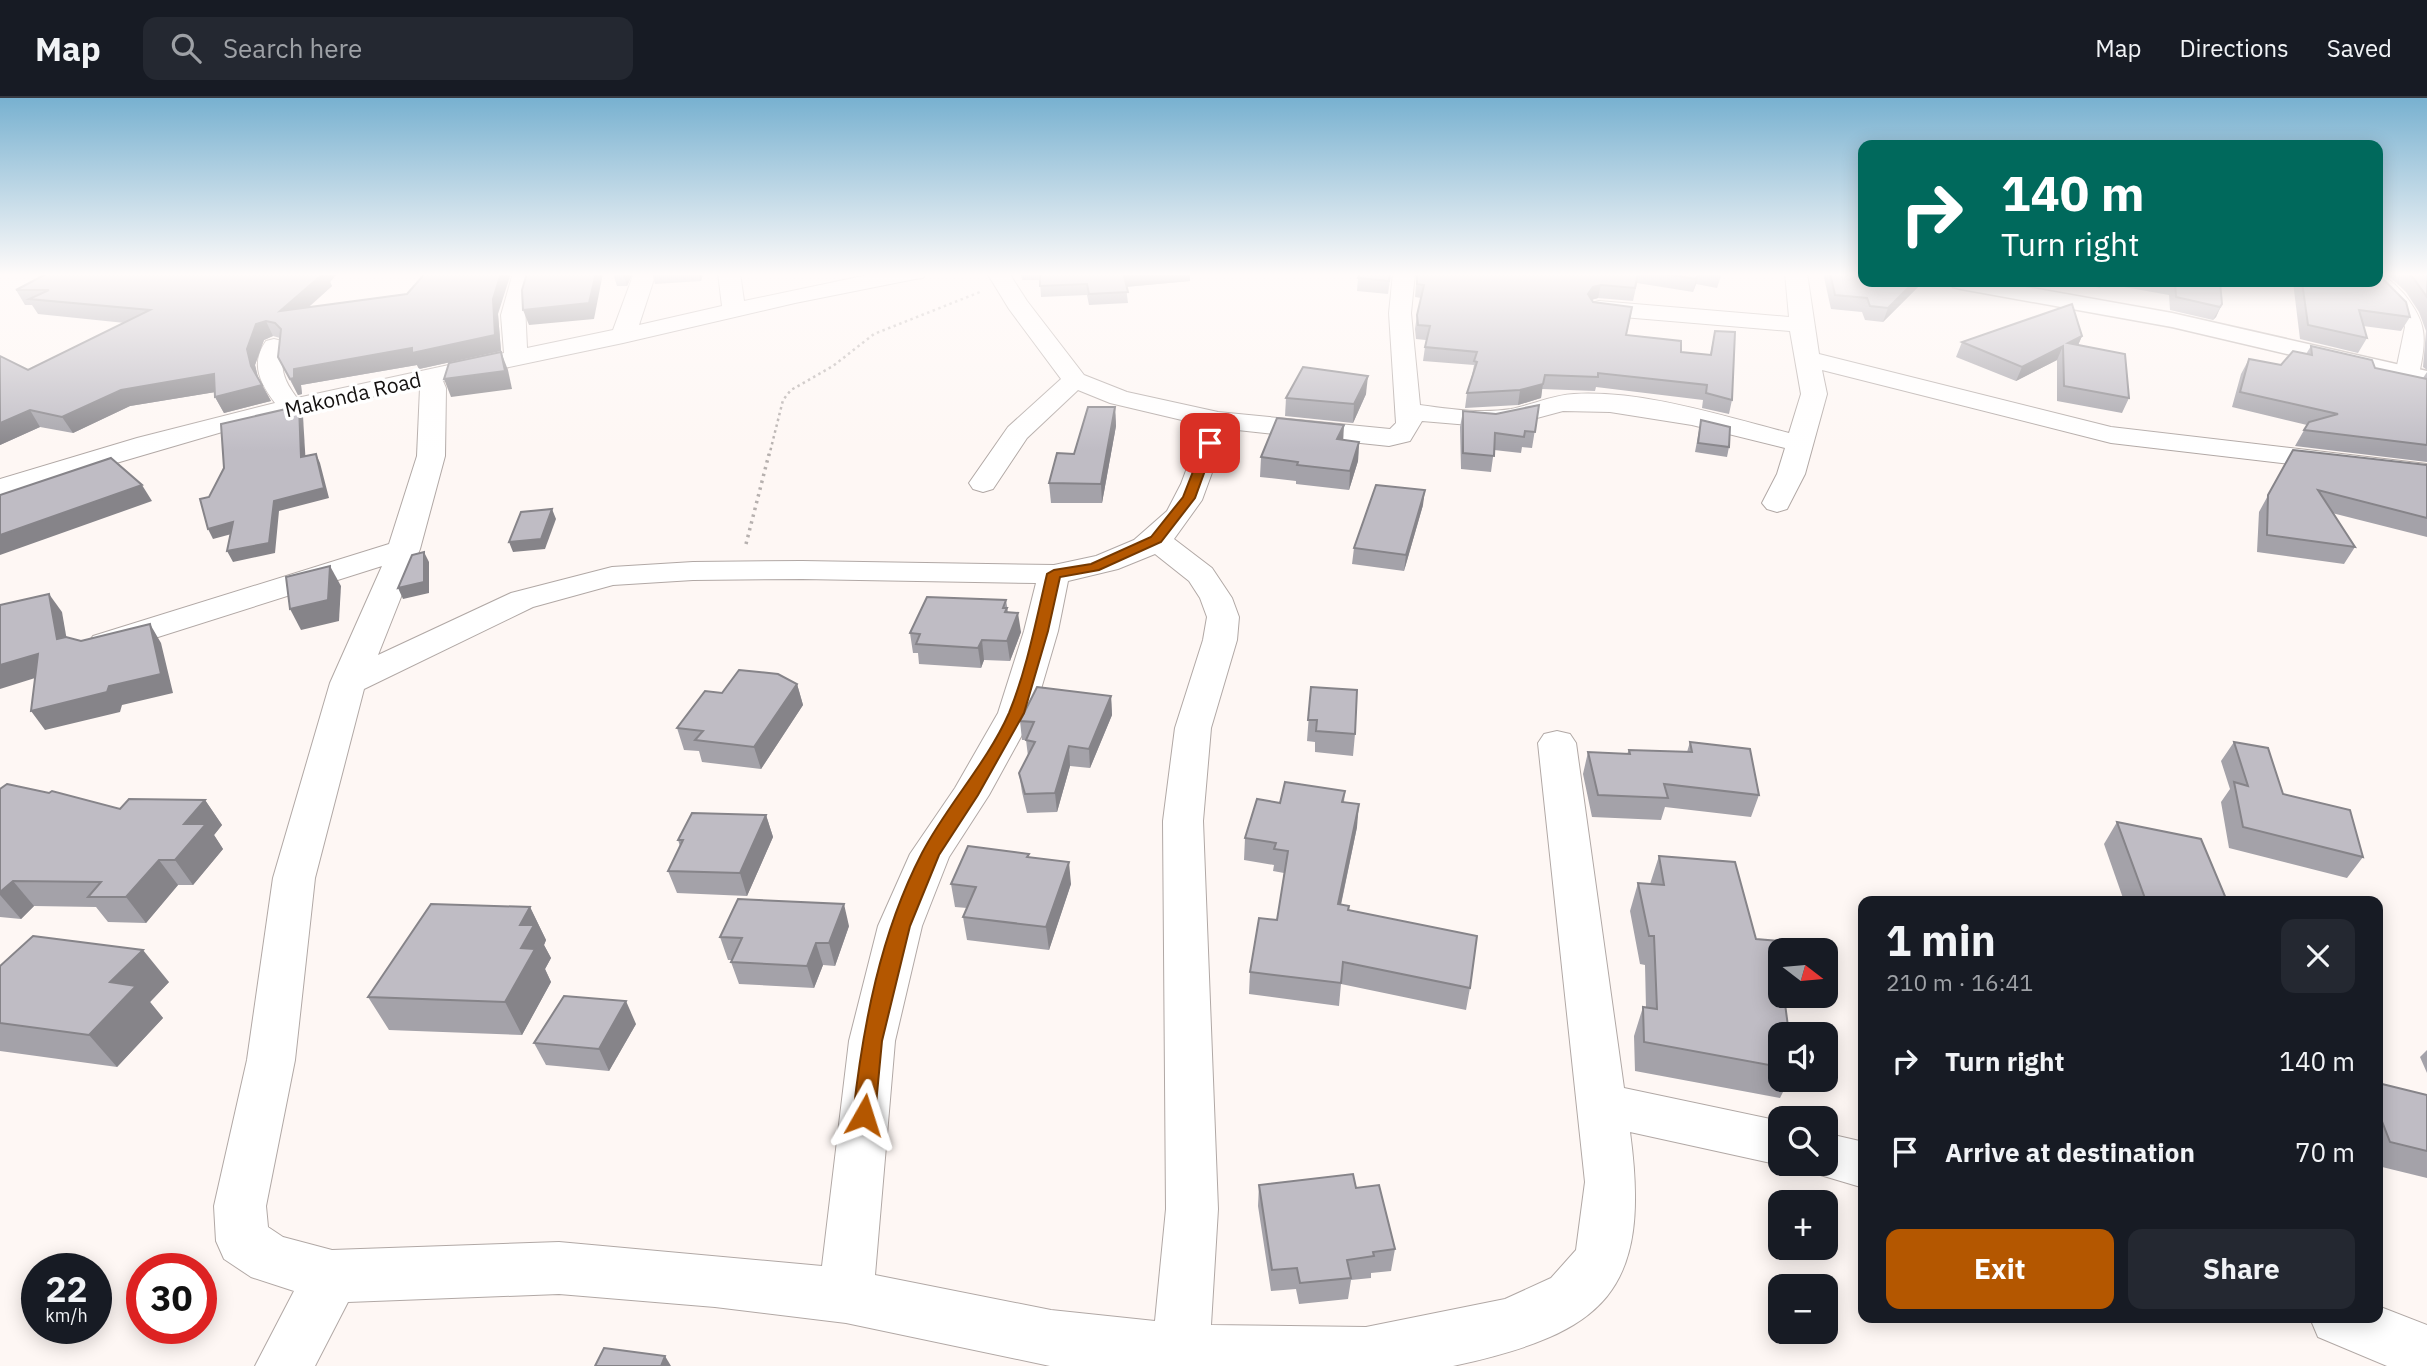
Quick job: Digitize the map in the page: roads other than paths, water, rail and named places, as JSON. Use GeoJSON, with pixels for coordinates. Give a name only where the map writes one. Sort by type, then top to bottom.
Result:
{"type":"FeatureCollection","features":[{"type":"Feature","properties":{"kind":"street"},"geometry":{"type":"LineString","coordinates":[[511,332],[517,358]]}},
{"type":"Feature","properties":{"kind":"street"},"geometry":{"type":"LineString","coordinates":[[623,336],[624,332]]}},
{"type":"Feature","properties":{"kind":"street","name":"Makonda Road"},"geometry":{"type":"LineString","coordinates":[[0,488],[101,456],[292,409],[639,332]]}},
{"type":"Feature","properties":{"kind":"street"},"geometry":{"type":"LineString","coordinates":[[1039,332],[1075,380],[1119,398],[1218,420],[1389,438],[1406,430],[1409,412],[1402,332]]}},
{"type":"Feature","properties":{"kind":"street"},"geometry":{"type":"LineString","coordinates":[[1777,503],[1791,474],[1814,394],[1803,332]]}},
{"type":"Feature","properties":{"kind":"street"},"geometry":{"type":"LineString","coordinates":[[2224,332],[2417,377],[2417,332]]}},
{"type":"Feature","properties":{"kind":"street"},"geometry":{"type":"LineString","coordinates":[[274,345],[268,356],[270,378],[292,409]]}},
{"type":"Feature","properties":{"kind":"street"},"geometry":{"type":"LineString","coordinates":[[1809,359],[2111,435],[2427,472]]}},
{"type":"Feature","properties":{"kind":"street"},"geometry":{"type":"LineString","coordinates":[[429,378],[433,388],[431,456],[405,549],[348,683],[294,878],[271,1060],[240,1206],[243,1241],[270,1259],[332,1276],[559,1268],[715,1281],[846,1296],[1051,1338],[1180,1359],[1366,1356],[1508,1326],[1571,1297],[1601,1262],[1608,1225],[1611,1182],[1557,743]]}},
{"type":"Feature","properties":{"kind":"street"},"geometry":{"type":"LineString","coordinates":[[983,483],[1017,433],[1075,380]]}},
{"type":"Feature","properties":{"kind":"street"},"geometry":{"type":"LineString","coordinates":[[1409,412],[1502,419],[1555,404],[1580,401],[1657,411],[1799,443]]}},
{"type":"Feature","properties":{"kind":"street"},"geometry":{"type":"LineString","coordinates":[[348,683],[522,600],[612,576],[740,570],[1054,574],[1094,567],[1156,540],[1189,498],[1218,420]]}},
{"type":"Feature","properties":{"kind":"street"},"geometry":{"type":"LineString","coordinates":[[1156,540],[1201,575],[1216,597],[1223,617],[1220,640],[1193,729],[1183,821],[1192,1209],[1180,1359]]}},
{"type":"Feature","properties":{"kind":"street"},"geometry":{"type":"LineString","coordinates":[[93,647],[405,549]]}},
{"type":"Feature","properties":{"kind":"street"},"geometry":{"type":"LineString","coordinates":[[846,1296],[872,1041],[900,926],[930,854],[970,795],[1016,713],[1041,631],[1054,574]]}},
{"type":"Feature","properties":{"kind":"street"},"geometry":{"type":"LineString","coordinates":[[1602,1105],[1768,1140]]}},
{"type":"Feature","properties":{"kind":"street"},"geometry":{"type":"LineString","coordinates":[[1838,1158],[1858,1163]]}},
{"type":"Feature","properties":{"kind":"street"},"geometry":{"type":"LineString","coordinates":[[284,1366],[332,1276]]}},
{"type":"Feature","properties":{"kind":"street"},"geometry":{"type":"LineString","coordinates":[[2350,1323],[2427,1354]]}}]}
